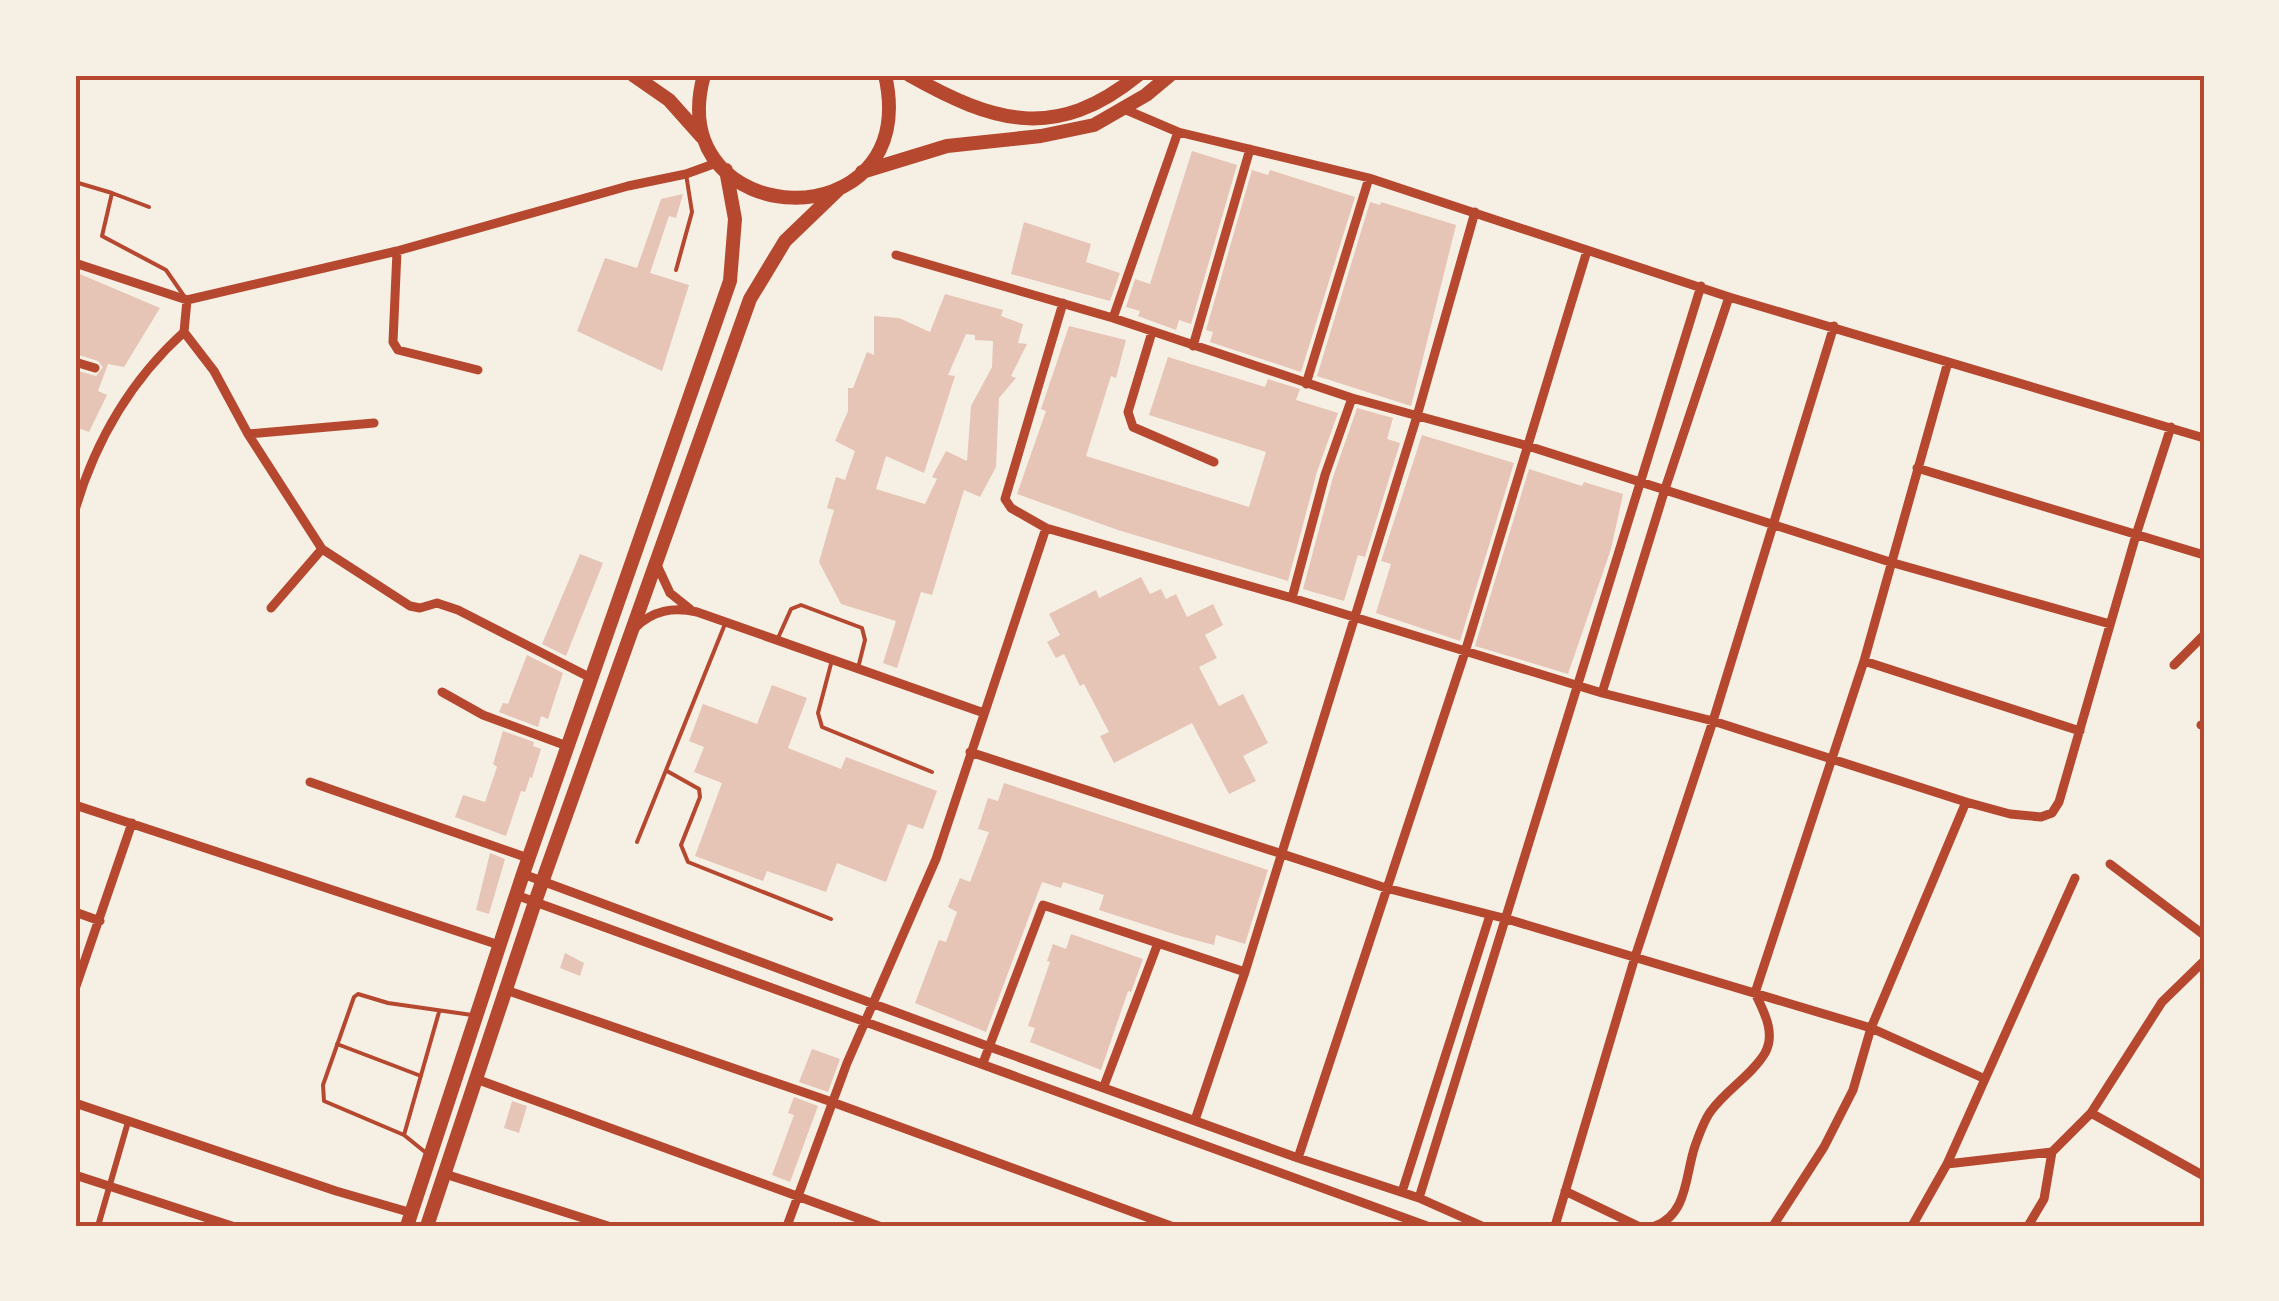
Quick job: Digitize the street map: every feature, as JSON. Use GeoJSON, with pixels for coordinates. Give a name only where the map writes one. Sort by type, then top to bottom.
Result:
{"type":"FeatureCollection","features":[{"type":"Feature","properties":{"kind":"highway"},"geometry":{"type":"LineString","coordinates":[[633,75],[669,100],[741,184],[780,198],[820,196],[840,188]]}},
{"type":"Feature","properties":{"kind":"highway"},"geometry":{"type":"LineString","coordinates":[[704,75],[699,108],[708,145]]}},
{"type":"Feature","properties":{"kind":"highway"},"geometry":{"type":"LineString","coordinates":[[428,1226],[535,902],[750,299],[785,241],[875,156],[890,117],[885,75]]}},
{"type":"Feature","properties":{"kind":"highway"},"geometry":{"type":"LineString","coordinates":[[916,76],[961,102],[1011,118],[1032,120],[1101,102],[1138,75]]}},
{"type":"Feature","properties":{"kind":"highway"},"geometry":{"type":"LineString","coordinates":[[862,172],[947,146],[1094,125],[1124,109],[1170,75]]}},
{"type":"Feature","properties":{"kind":"highway"},"geometry":{"type":"LineString","coordinates":[[410,1219],[528,858],[730,280],[734,219],[722,166]]}},
{"type":"Feature","properties":{"kind":"street"},"geometry":{"type":"LineString","coordinates":[[1124,109],[1178,132],[1369,178],[1729,297],[2204,438]]}},
{"type":"Feature","properties":{"kind":"street"},"geometry":{"type":"LineString","coordinates":[[1113,318],[1178,132]]}},
{"type":"Feature","properties":{"kind":"street"},"geometry":{"type":"LineString","coordinates":[[1193,346],[1250,149]]}},
{"type":"Feature","properties":{"kind":"street"},"geometry":{"type":"LineString","coordinates":[[75,263],[186,300],[396,252],[628,186],[722,166]]}},
{"type":"Feature","properties":{"kind":"street"},"geometry":{"type":"LineString","coordinates":[[1306,384],[1369,178]]}},
{"type":"Feature","properties":{"kind":"street"},"geometry":{"type":"LineString","coordinates":[[1195,1120],[1246,972],[1418,416],[1475,212]]}},
{"type":"Feature","properties":{"kind":"street"},"geometry":{"type":"LineString","coordinates":[[1298,1158],[1465,652],[1588,251]]}},
{"type":"Feature","properties":{"kind":"street"},"geometry":{"type":"LineString","coordinates":[[396,252],[394,342],[398,350],[478,370]]}},
{"type":"Feature","properties":{"kind":"street"},"geometry":{"type":"LineString","coordinates":[[896,256],[1113,318],[1306,384],[1528,446],[1890,562],[2110,624]]}},
{"type":"Feature","properties":{"kind":"street"},"geometry":{"type":"LineString","coordinates":[[1419,1198],[1701,286]]}},
{"type":"Feature","properties":{"kind":"street"},"geometry":{"type":"LineString","coordinates":[[1602,692],[1664,489],[1729,297]]}},
{"type":"Feature","properties":{"kind":"street"},"geometry":{"type":"LineString","coordinates":[[186,300],[184,332],[214,371],[248,434],[322,549],[410,606],[437,603],[458,610],[591,678]]}},
{"type":"Feature","properties":{"kind":"street"},"geometry":{"type":"LineString","coordinates":[[1063,303],[1006,499],[1011,508],[1046,528],[1713,721],[2010,814],[2042,817],[2059,802],[2170,427]]}},
{"type":"Feature","properties":{"kind":"street"},"geometry":{"type":"LineString","coordinates":[[1555,1226],[1634,957],[1713,721],[1834,326]]}},
{"type":"Feature","properties":{"kind":"street"},"geometry":{"type":"LineString","coordinates":[[75,510],[88,466],[132,389],[155,358],[184,332]]}},
{"type":"Feature","properties":{"kind":"street"},"geometry":{"type":"LineString","coordinates":[[1152,332],[1129,419],[1133,427],[1214,462]]}},
{"type":"Feature","properties":{"kind":"street"},"geometry":{"type":"LineString","coordinates":[[75,362],[95,368]]}},
{"type":"Feature","properties":{"kind":"street"},"geometry":{"type":"LineString","coordinates":[[1655,1226],[1671,1218],[1682,1198],[1694,1148],[1710,1112],[1766,1052],[1767,1018],[1755,993],[1864,660],[1948,362]]}},
{"type":"Feature","properties":{"kind":"street"},"geometry":{"type":"LineString","coordinates":[[1292,598],[1325,474],[1352,398]]}},
{"type":"Feature","properties":{"kind":"street"},"geometry":{"type":"LineString","coordinates":[[248,434],[374,423]]}},
{"type":"Feature","properties":{"kind":"street"},"geometry":{"type":"LineString","coordinates":[[1917,468],[2204,555]]}},
{"type":"Feature","properties":{"kind":"street"},"geometry":{"type":"LineString","coordinates":[[787,1226],[832,1102],[936,858],[1046,528]]}},
{"type":"Feature","properties":{"kind":"street"},"geometry":{"type":"LineString","coordinates":[[271,608],[322,549]]}},
{"type":"Feature","properties":{"kind":"street"},"geometry":{"type":"LineString","coordinates":[[656,563],[670,594],[697,612]]}},
{"type":"Feature","properties":{"kind":"street"},"geometry":{"type":"LineString","coordinates":[[632,631],[644,618],[661,611],[679,608],[697,612],[984,714]]}},
{"type":"Feature","properties":{"kind":"street"},"geometry":{"type":"LineString","coordinates":[[2174,665],[2204,635]]}},
{"type":"Feature","properties":{"kind":"street"},"geometry":{"type":"LineString","coordinates":[[1864,660],[2080,730]]}},
{"type":"Feature","properties":{"kind":"street"},"geometry":{"type":"LineString","coordinates":[[442,692],[483,715],[567,746]]}},
{"type":"Feature","properties":{"kind":"street"},"geometry":{"type":"LineString","coordinates":[[970,752],[1386,888],[1872,1028],[1983,1078]]}},
{"type":"Feature","properties":{"kind":"street"},"geometry":{"type":"LineString","coordinates":[[310,782],[528,858]]}},
{"type":"Feature","properties":{"kind":"street"},"geometry":{"type":"LineString","coordinates":[[1773,1226],[1854,1090],[1872,1028],[1966,802]]}},
{"type":"Feature","properties":{"kind":"street"},"geometry":{"type":"LineString","coordinates":[[75,804],[500,945]]}},
{"type":"Feature","properties":{"kind":"street"},"geometry":{"type":"LineString","coordinates":[[75,989],[132,823]]}},
{"type":"Feature","properties":{"kind":"street"},"geometry":{"type":"LineString","coordinates":[[2110,864],[2204,935]]}},
{"type":"Feature","properties":{"kind":"street"},"geometry":{"type":"LineString","coordinates":[[523,874],[990,1047],[1419,1198],[1482,1226]]}},
{"type":"Feature","properties":{"kind":"street"},"geometry":{"type":"LineString","coordinates":[[1912,1226],[1948,1164],[2075,878]]}},
{"type":"Feature","properties":{"kind":"street"},"geometry":{"type":"LineString","coordinates":[[516,896],[1427,1226]]}},
{"type":"Feature","properties":{"kind":"street"},"geometry":{"type":"LineString","coordinates":[[983,1063],[1043,905],[1246,972]]}},
{"type":"Feature","properties":{"kind":"street"},"geometry":{"type":"LineString","coordinates":[[75,912],[100,921]]}},
{"type":"Feature","properties":{"kind":"street"},"geometry":{"type":"LineString","coordinates":[[1402,1192],[1490,916]]}},
{"type":"Feature","properties":{"kind":"street"},"geometry":{"type":"LineString","coordinates":[[1104,1086],[1158,943]]}},
{"type":"Feature","properties":{"kind":"street"},"geometry":{"type":"LineString","coordinates":[[1948,1164],[2052,1152],[2091,1113],[2162,1002],[2204,960]]}},
{"type":"Feature","properties":{"kind":"street"},"geometry":{"type":"LineString","coordinates":[[506,990],[832,1102],[1171,1226]]}},
{"type":"Feature","properties":{"kind":"street"},"geometry":{"type":"LineString","coordinates":[[476,1079],[878,1226]]}},
{"type":"Feature","properties":{"kind":"street"},"geometry":{"type":"LineString","coordinates":[[1080,1099],[1087,1080]]}},
{"type":"Feature","properties":{"kind":"street"},"geometry":{"type":"LineString","coordinates":[[75,1103],[410,1219]]}},
{"type":"Feature","properties":{"kind":"street"},"geometry":{"type":"LineString","coordinates":[[2091,1113],[2204,1176]]}},
{"type":"Feature","properties":{"kind":"street"},"geometry":{"type":"LineString","coordinates":[[98,1226],[128,1122]]}},
{"type":"Feature","properties":{"kind":"street"},"geometry":{"type":"LineString","coordinates":[[2028,1226],[2044,1199],[2052,1152]]}},
{"type":"Feature","properties":{"kind":"street"},"geometry":{"type":"LineString","coordinates":[[444,1174],[608,1226]]}},
{"type":"Feature","properties":{"kind":"street"},"geometry":{"type":"LineString","coordinates":[[75,1175],[232,1226]]}},
{"type":"Feature","properties":{"kind":"street"},"geometry":{"type":"LineString","coordinates":[[1565,1191],[1638,1226]]}},
{"type":"Feature","properties":{"kind":"lane"},"geometry":{"type":"LineString","coordinates":[[676,270],[692,212],[686,174]]}},
{"type":"Feature","properties":{"kind":"lane"},"geometry":{"type":"LineString","coordinates":[[75,182],[150,207]]}},
{"type":"Feature","properties":{"kind":"lane"},"geometry":{"type":"LineString","coordinates":[[112,193],[102,236],[166,270],[186,300]]}},
{"type":"Feature","properties":{"kind":"lane"},"geometry":{"type":"LineString","coordinates":[[777,640],[790,609],[801,605],[862,628],[864,640],[858,668]]}},
{"type":"Feature","properties":{"kind":"lane"},"geometry":{"type":"LineString","coordinates":[[636,842],[726,622]]}},
{"type":"Feature","properties":{"kind":"lane"},"geometry":{"type":"LineString","coordinates":[[832,660],[818,714],[822,727],[932,772]]}},
{"type":"Feature","properties":{"kind":"lane"},"geometry":{"type":"LineString","coordinates":[[666,771],[699,789],[700,796],[681,845],[688,862],[831,919]]}},
{"type":"Feature","properties":{"kind":"lane"},"geometry":{"type":"LineString","coordinates":[[430,1156],[404,1135],[324,1102],[323,1084],[358,994],[388,1003],[476,1015]]}},
{"type":"Feature","properties":{"kind":"lane"},"geometry":{"type":"LineString","coordinates":[[404,1135],[440,1012]]}},
{"type":"Feature","properties":{"kind":"lane"},"geometry":{"type":"LineString","coordinates":[[338,1044],[421,1076]]}},
{"type":"Feature","properties":{"kind":"building"},"geometry":{"type":"Polygon","coordinates":[[[1192,151],[1237,165],[1191,324],[1179,320],[1176,330],[1138,316],[1140,311],[1126,307],[1135,279],[1150,284],[1192,151]]]}},
{"type":"Feature","properties":{"kind":"building"},"geometry":{"type":"Polygon","coordinates":[[[1252,170],[1268,175],[1270,170],[1355,197],[1301,372],[1210,342],[1213,332],[1206,330],[1252,170]]]}},
{"type":"Feature","properties":{"kind":"building"},"geometry":{"type":"Polygon","coordinates":[[[683,194],[676,218],[669,216],[650,273],[689,285],[662,371],[577,331],[605,258],[637,268],[661,199],[683,194]]]}},
{"type":"Feature","properties":{"kind":"building"},"geometry":{"type":"Polygon","coordinates":[[[1370,202],[1456,225],[1411,406],[1317,376],[1370,202]]]}},
{"type":"Feature","properties":{"kind":"building"},"geometry":{"type":"Polygon","coordinates":[[[1024,222],[1091,244],[1086,262],[1120,273],[1110,301],[1011,274],[1024,222]]]}},
{"type":"Feature","properties":{"kind":"building"},"geometry":{"type":"Polygon","coordinates":[[[75,272],[160,308],[124,367],[108,364],[98,391],[107,395],[89,432],[75,427],[75,370],[96,376],[103,367],[98,361],[75,354],[75,272]]]}},
{"type":"Feature","properties":{"kind":"building"},"geometry":{"type":"Polygon","coordinates":[[[945,294],[1003,310],[1001,316],[1023,324],[1018,343],[1027,344],[1011,376],[1016,378],[999,398],[996,467],[980,497],[964,490],[932,595],[921,592],[897,668],[883,663],[896,621],[841,604],[819,562],[834,510],[827,508],[836,477],[845,480],[855,451],[835,441],[848,411],[848,388],[853,388],[867,352],[874,355],[874,316],[899,318],[930,332],[945,294]],[[966,334],[948,375],[955,376],[924,473],[886,456],[876,489],[925,504],[937,479],[932,477],[946,451],[967,461],[971,406],[992,367],[993,341],[975,340],[975,335],[966,334]]]}},
{"type":"Feature","properties":{"kind":"building"},"geometry":{"type":"Polygon","coordinates":[[[1069,326],[1126,340],[1086,456],[1249,507],[1266,452],[1149,415],[1168,357],[1265,387],[1268,379],[1300,389],[1296,400],[1338,413],[1317,472],[1288,581],[1118,530],[1017,494],[1046,411],[1041,409],[1069,326]]]}},
{"type":"Feature","properties":{"kind":"building"},"geometry":{"type":"Polygon","coordinates":[[[1357,408],[1393,418],[1387,439],[1400,443],[1365,557],[1358,555],[1344,601],[1303,589],[1333,477],[1357,408]]]}},
{"type":"Feature","properties":{"kind":"building"},"geometry":{"type":"Polygon","coordinates":[[[1422,435],[1514,463],[1460,641],[1376,613],[1391,564],[1381,561],[1422,435]]]}},
{"type":"Feature","properties":{"kind":"building"},"geometry":{"type":"Polygon","coordinates":[[[1529,469],[1623,494],[1611,549],[1568,674],[1475,646],[1529,469]]]}},
{"type":"Feature","properties":{"kind":"building"},"geometry":{"type":"Polygon","coordinates":[[[580,554],[603,563],[566,656],[542,644],[580,554]]]}},
{"type":"Feature","properties":{"kind":"building"},"geometry":{"type":"Polygon","coordinates":[[[1141,577],[1150,594],[1161,589],[1166,599],[1176,594],[1187,617],[1213,604],[1223,625],[1205,635],[1217,658],[1199,667],[1219,706],[1243,694],[1268,743],[1243,756],[1256,781],[1229,794],[1192,723],[1114,763],[1100,736],[1109,732],[1084,684],[1080,686],[1064,654],[1056,658],[1047,642],[1060,635],[1049,614],[1096,590],[1099,598],[1141,577]]]}},
{"type":"Feature","properties":{"kind":"building"},"geometry":{"type":"Polygon","coordinates":[[[527,655],[563,673],[548,719],[541,716],[538,727],[499,712],[503,703],[508,704],[527,655]]]}},
{"type":"Feature","properties":{"kind":"building"},"geometry":{"type":"Polygon","coordinates":[[[772,685],[807,698],[788,748],[841,769],[846,757],[937,791],[923,829],[908,824],[886,882],[837,863],[826,892],[767,871],[763,881],[695,856],[722,783],[694,772],[704,747],[689,741],[703,704],[757,724],[772,685]]]}},
{"type":"Feature","properties":{"kind":"building"},"geometry":{"type":"Polygon","coordinates":[[[503,731],[534,742],[533,746],[541,749],[506,836],[455,817],[463,795],[485,802],[497,767],[493,764],[503,731]]]}},
{"type":"Feature","properties":{"kind":"building"},"geometry":{"type":"Polygon","coordinates":[[[1004,783],[1268,870],[1245,944],[1216,935],[1214,945],[1180,936],[1099,910],[1104,895],[1063,882],[1061,888],[1042,882],[986,1032],[915,1003],[939,940],[946,942],[957,912],[948,907],[960,878],[970,882],[989,832],[978,829],[988,798],[998,801],[1004,783]]]}},
{"type":"Feature","properties":{"kind":"building"},"geometry":{"type":"Polygon","coordinates":[[[490,853],[505,859],[489,914],[476,910],[490,853]]]}},
{"type":"Feature","properties":{"kind":"building"},"geometry":{"type":"Polygon","coordinates":[[[1071,934],[1143,959],[1101,1070],[1030,1042],[1035,1028],[1028,1026],[1053,944],[1066,949],[1071,934]]]}},
{"type":"Feature","properties":{"kind":"building"},"geometry":{"type":"Polygon","coordinates":[[[565,953],[584,963],[580,976],[560,968],[565,953]]]}},
{"type":"Feature","properties":{"kind":"building"},"geometry":{"type":"Polygon","coordinates":[[[812,1049],[840,1059],[828,1092],[799,1082],[812,1049]]]}},
{"type":"Feature","properties":{"kind":"building"},"geometry":{"type":"Polygon","coordinates":[[[794,1097],[818,1106],[790,1182],[772,1175],[794,1115],[788,1113],[794,1097]]]}},
{"type":"Feature","properties":{"kind":"building"},"geometry":{"type":"Polygon","coordinates":[[[512,1101],[527,1106],[519,1133],[504,1128],[512,1101]]]}}]}
